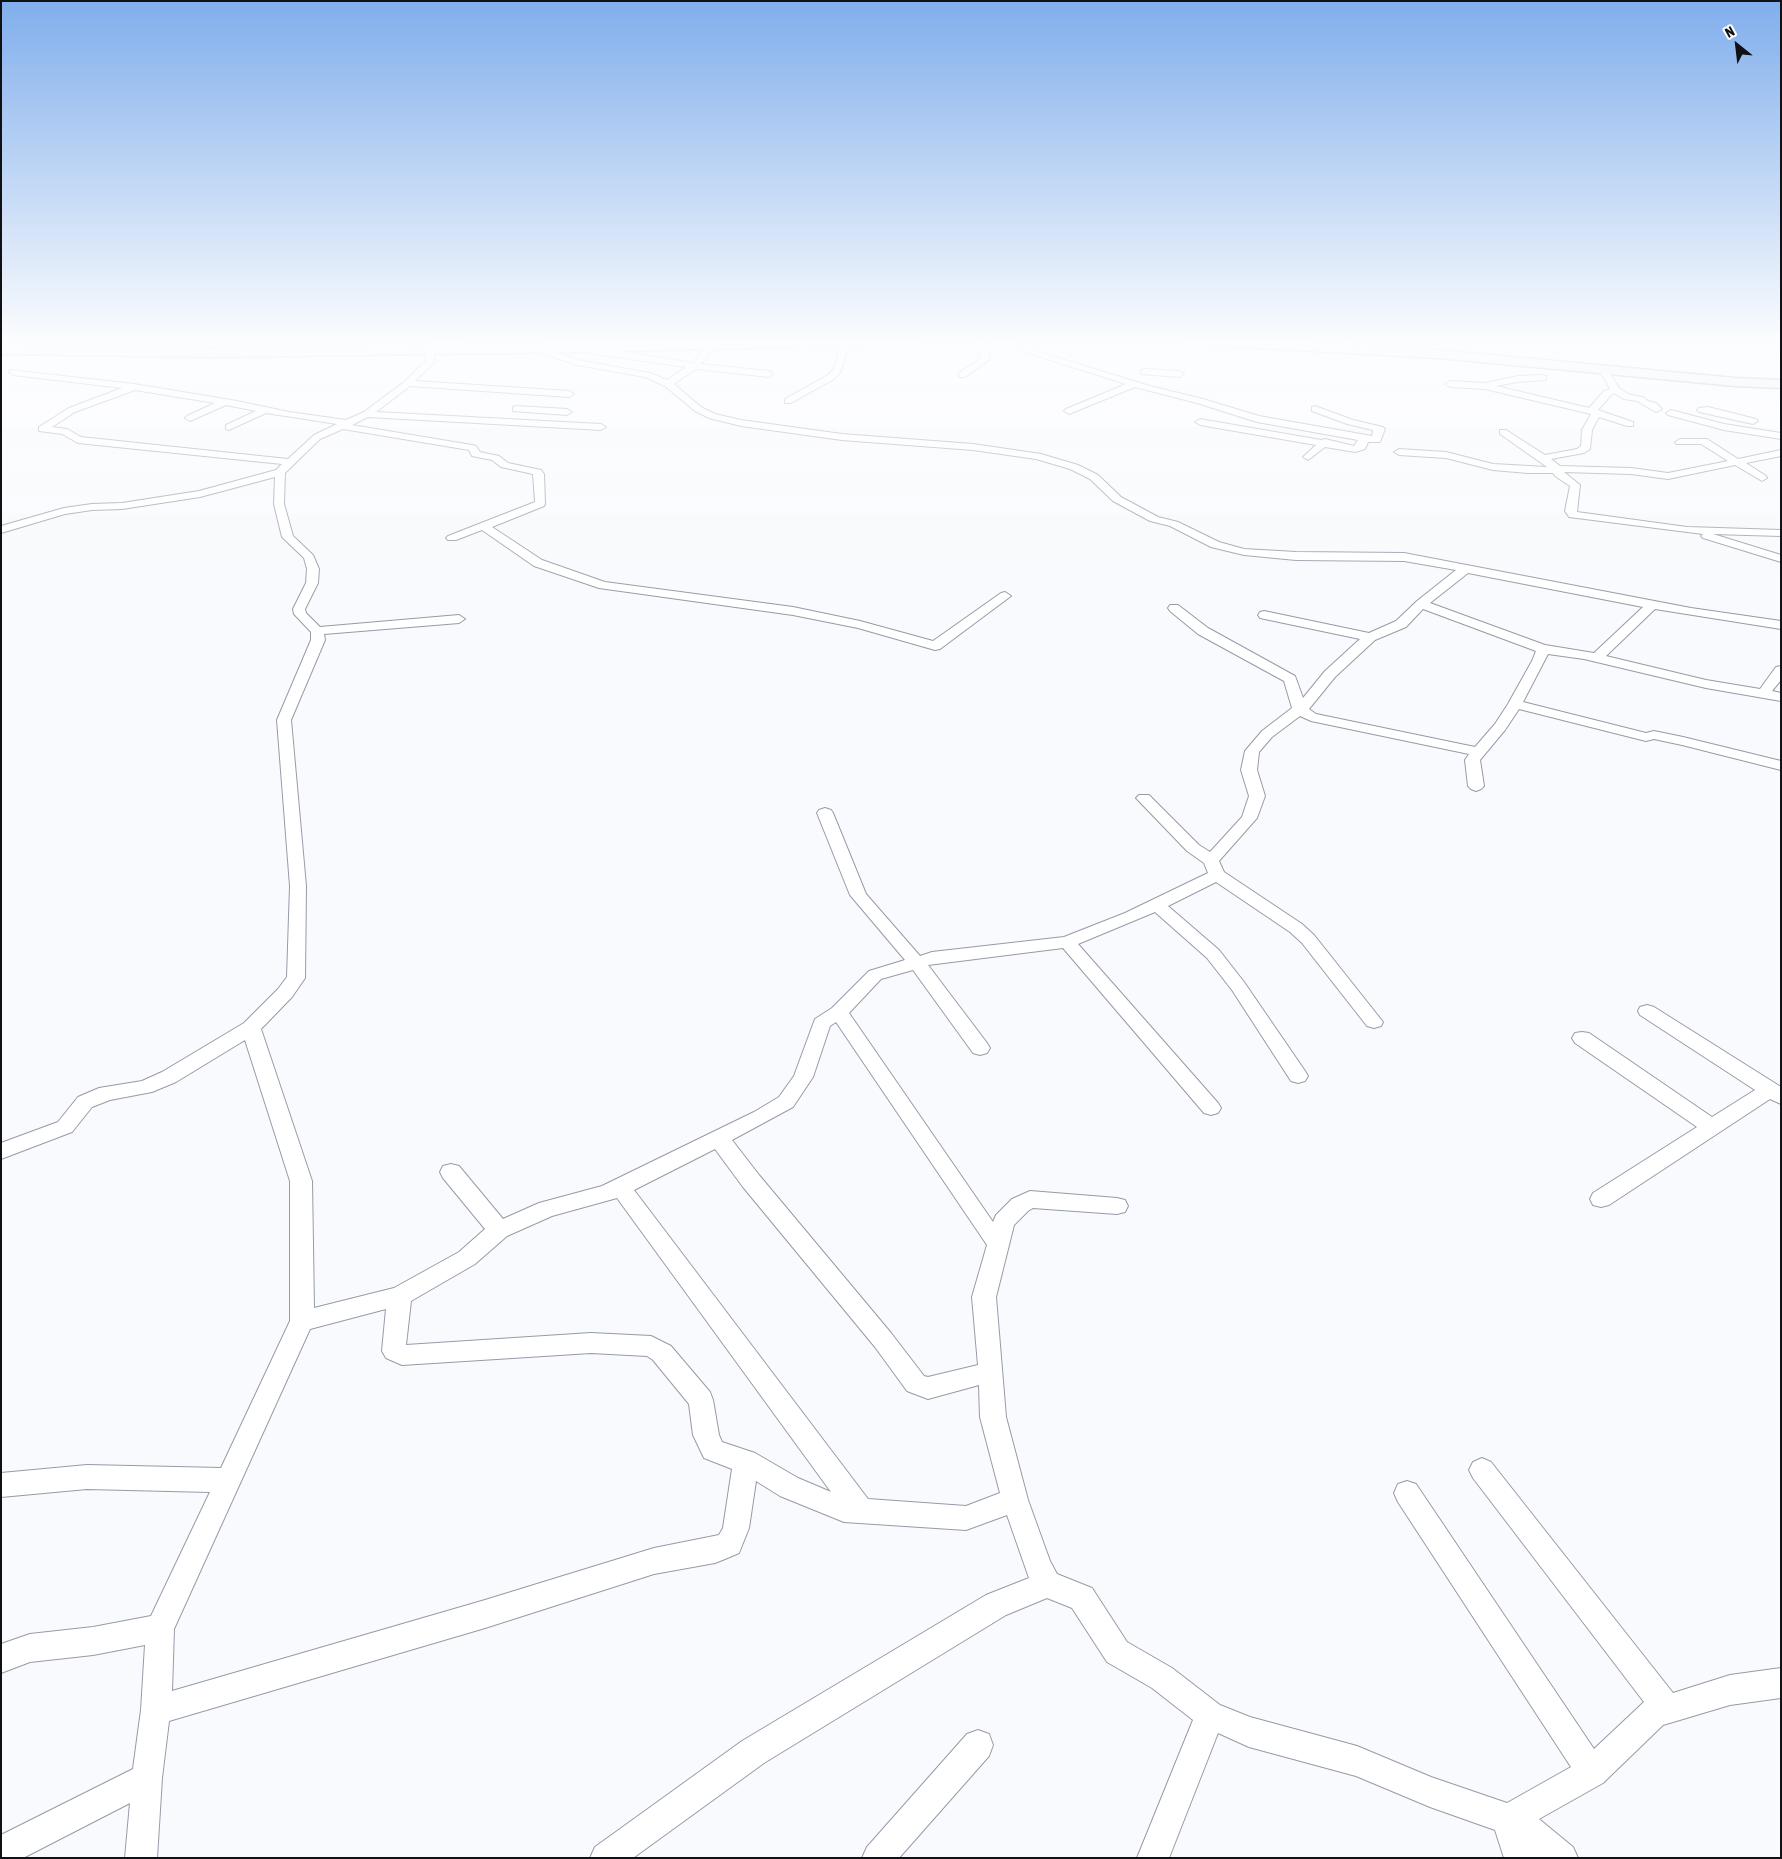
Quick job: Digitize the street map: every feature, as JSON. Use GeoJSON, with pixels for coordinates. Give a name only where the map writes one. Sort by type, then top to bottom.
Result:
{"type":"FeatureCollection","features":[{"type":"Feature","properties":{"kind":"street"},"geometry":{"type":"LineString","coordinates":[[46,427],[42,429],[64,431],[78,440],[284,467]]}},
{"type":"Feature","properties":{"kind":"street"},"geometry":{"type":"LineString","coordinates":[[1,530],[64,511],[92,507],[122,506],[200,494],[284,467],[304,451],[317,436],[339,427]]}},
{"type":"Feature","properties":{"kind":"street"},"geometry":{"type":"LineString","coordinates":[[360,427],[472,448],[476,454],[494,458],[505,465],[537,472],[540,504],[452,538]]}},
{"type":"Feature","properties":{"kind":"street"},"geometry":{"type":"LineString","coordinates":[[597,427],[601,427]]}},
{"type":"Feature","properties":{"kind":"street"},"geometry":{"type":"LineString","coordinates":[[768,427],[842,437],[973,447],[1046,458],[1074,467],[1094,477],[1117,499],[1154,518],[1174,524],[1216,546],[1244,552],[1296,556],[1404,557],[1733,619],[1781,625]]}},
{"type":"Feature","properties":{"kind":"street"},"geometry":{"type":"LineString","coordinates":[[1230,427],[1359,449],[1364,438]]}},
{"type":"Feature","properties":{"kind":"street"},"geometry":{"type":"LineString","coordinates":[[1301,427],[1376,440],[1378,430],[1380,429],[1370,427]]}},
{"type":"Feature","properties":{"kind":"street"},"geometry":{"type":"LineString","coordinates":[[1543,458],[1580,451],[1586,447],[1589,427]]}},
{"type":"Feature","properties":{"kind":"street"},"geometry":{"type":"LineString","coordinates":[[1723,427],[1781,436]]}},
{"type":"Feature","properties":{"kind":"street"},"geometry":{"type":"LineString","coordinates":[[1502,432],[1543,458],[1558,470],[1559,474],[1575,485],[1571,511],[1573,515],[1687,530],[1781,533]]}},
{"type":"Feature","properties":{"kind":"street"},"geometry":{"type":"LineString","coordinates":[[1680,442],[1703,441],[1762,478]]}},
{"type":"Feature","properties":{"kind":"street"},"geometry":{"type":"LineString","coordinates":[[1308,457],[1325,442]]}},
{"type":"Feature","properties":{"kind":"street"},"geometry":{"type":"LineString","coordinates":[[1399,452],[1446,455],[1493,467],[1528,470],[1631,471],[1668,476],[1781,453]]}},
{"type":"Feature","properties":{"kind":"street"},"geometry":{"type":"LineString","coordinates":[[1,1151],[65,1126],[85,1102],[106,1093],[145,1087],[169,1077],[251,1028],[285,993],[296,978],[298,886],[284,720],[318,640],[317,631],[300,614],[299,609],[312,583],[313,568],[309,557],[288,537],[279,504],[284,467]]}},
{"type":"Feature","properties":{"kind":"street"},"geometry":{"type":"LineString","coordinates":[[483,526],[538,563],[603,585],[794,611],[860,625],[936,646],[1004,596]]}},
{"type":"Feature","properties":{"kind":"street"},"geometry":{"type":"LineString","coordinates":[[1687,530],[1781,559]]}},
{"type":"Feature","properties":{"kind":"street"},"geometry":{"type":"LineString","coordinates":[[302,1321],[400,1296],[467,1258],[499,1230],[547,1209],[590,1199],[620,1187],[762,1116],[786,1102],[803,1077],[822,1024],[839,1012],[875,975],[932,958],[1067,942],[1157,905],[1214,868],[1249,818],[1257,796],[1249,770],[1252,751],[1267,734],[1300,710],[1330,674],[1370,637],[1401,624],[1421,604],[1465,569]]}},
{"type":"Feature","properties":{"kind":"street"},"geometry":{"type":"LineString","coordinates":[[1421,604],[1543,649],[1597,658],[1706,684],[1781,697]]}},
{"type":"Feature","properties":{"kind":"street"},"geometry":{"type":"LineString","coordinates":[[1597,658],[1653,604]]}},
{"type":"Feature","properties":{"kind":"street"},"geometry":{"type":"LineString","coordinates":[[1174,608],[1203,631],[1290,679],[1300,710],[1311,718],[1478,752]]}},
{"type":"Feature","properties":{"kind":"street"},"geometry":{"type":"LineString","coordinates":[[1264,616],[1370,637]]}},
{"type":"Feature","properties":{"kind":"street"},"geometry":{"type":"LineString","coordinates":[[317,631],[459,620]]}},
{"type":"Feature","properties":{"kind":"street"},"geometry":{"type":"LineString","coordinates":[[1476,786],[1472,760],[1500,727],[1515,704],[1539,662],[1543,649]]}},
{"type":"Feature","properties":{"kind":"street"},"geometry":{"type":"LineString","coordinates":[[1763,694],[1781,670]]}},
{"type":"Feature","properties":{"kind":"street"},"geometry":{"type":"LineString","coordinates":[[1515,704],[1646,737],[1654,735],[1683,741],[1781,766]]}},
{"type":"Feature","properties":{"kind":"street"},"geometry":{"type":"LineString","coordinates":[[1144,798],[1214,868],[1296,928],[1308,940],[1374,1022]]}},
{"type":"Feature","properties":{"kind":"street"},"geometry":{"type":"LineString","coordinates":[[826,814],[858,895],[917,964],[980,1048]]}},
{"type":"Feature","properties":{"kind":"street"},"geometry":{"type":"LineString","coordinates":[[1157,905],[1213,954],[1238,986],[1298,1076]]}},
{"type":"Feature","properties":{"kind":"street"},"geometry":{"type":"LineString","coordinates":[[1067,942],[1211,1108]]}},
{"type":"Feature","properties":{"kind":"street"},"geometry":{"type":"LineString","coordinates":[[1601,1199],[1712,1127],[1775,1094],[1647,1011]]}},
{"type":"Feature","properties":{"kind":"street"},"geometry":{"type":"LineString","coordinates":[[839,1012],[992,1238],[1000,1241]]}},
{"type":"Feature","properties":{"kind":"street"},"geometry":{"type":"LineString","coordinates":[[141,1858],[147,1778],[156,1710],[160,1628],[302,1321],[301,1181],[251,1028]]}},
{"type":"Feature","properties":{"kind":"street"},"geometry":{"type":"LineString","coordinates":[[1582,1038],[1712,1127]]}},
{"type":"Feature","properties":{"kind":"street"},"geometry":{"type":"LineString","coordinates":[[718,1137],[751,1181],[884,1340],[916,1384],[928,1388],[991,1372]]}},
{"type":"Feature","properties":{"kind":"street"},"geometry":{"type":"LineString","coordinates":[[450,1172],[499,1230]]}},
{"type":"Feature","properties":{"kind":"street"},"geometry":{"type":"LineString","coordinates":[[620,1187],[861,1510]]}},
{"type":"Feature","properties":{"kind":"street"},"geometry":{"type":"LineString","coordinates":[[1046,1584],[1015,1500],[993,1417],[984,1297],[1004,1221],[1020,1205],[1030,1200],[1117,1206]]}},
{"type":"Feature","properties":{"kind":"street"},"geometry":{"type":"LineString","coordinates":[[400,1296],[395,1325],[394,1352],[402,1355],[591,1342],[651,1346],[662,1353],[701,1400],[706,1435],[713,1450],[728,1457],[746,1461],[789,1487],[844,1510],[966,1518],[1015,1500]]}},
{"type":"Feature","properties":{"kind":"street"},"geometry":{"type":"LineString","coordinates":[[156,1710],[485,1614],[654,1561],[715,1550],[729,1544],[736,1528],[746,1461]]}},
{"type":"Feature","properties":{"kind":"street"},"geometry":{"type":"LineString","coordinates":[[1482,1470],[1667,1709]]}},
{"type":"Feature","properties":{"kind":"street"},"geometry":{"type":"LineString","coordinates":[[1,1485],[87,1477],[227,1480]]}},
{"type":"Feature","properties":{"kind":"street"},"geometry":{"type":"LineString","coordinates":[[1407,1493],[1592,1772]]}},
{"type":"Feature","properties":{"kind":"street"},"geometry":{"type":"LineString","coordinates":[[606,1858],[753,1752],[996,1605],[1046,1584],[1082,1598],[1117,1652],[1162,1678],[1210,1715],[1249,1732],[1357,1761],[1430,1792],[1509,1819],[1527,1829],[1562,1858]]}},
{"type":"Feature","properties":{"kind":"street"},"geometry":{"type":"LineString","coordinates":[[1,1659],[30,1648],[93,1641],[160,1628]]}},
{"type":"Feature","properties":{"kind":"street"},"geometry":{"type":"LineString","coordinates":[[1509,1819],[1592,1772],[1654,1713],[1730,1690],[1781,1684]]}},
{"type":"Feature","properties":{"kind":"street"},"geometry":{"type":"LineString","coordinates":[[1153,1858],[1210,1715]]}},
{"type":"Feature","properties":{"kind":"street"},"geometry":{"type":"LineString","coordinates":[[878,1858],[978,1745]]}},
{"type":"Feature","properties":{"kind":"street"},"geometry":{"type":"LineString","coordinates":[[1,1852],[147,1778]]}},
{"type":"Feature","properties":{"kind":"street"},"geometry":{"type":"LineString","coordinates":[[1509,1819],[1512,1838],[1520,1858]]}}]}
